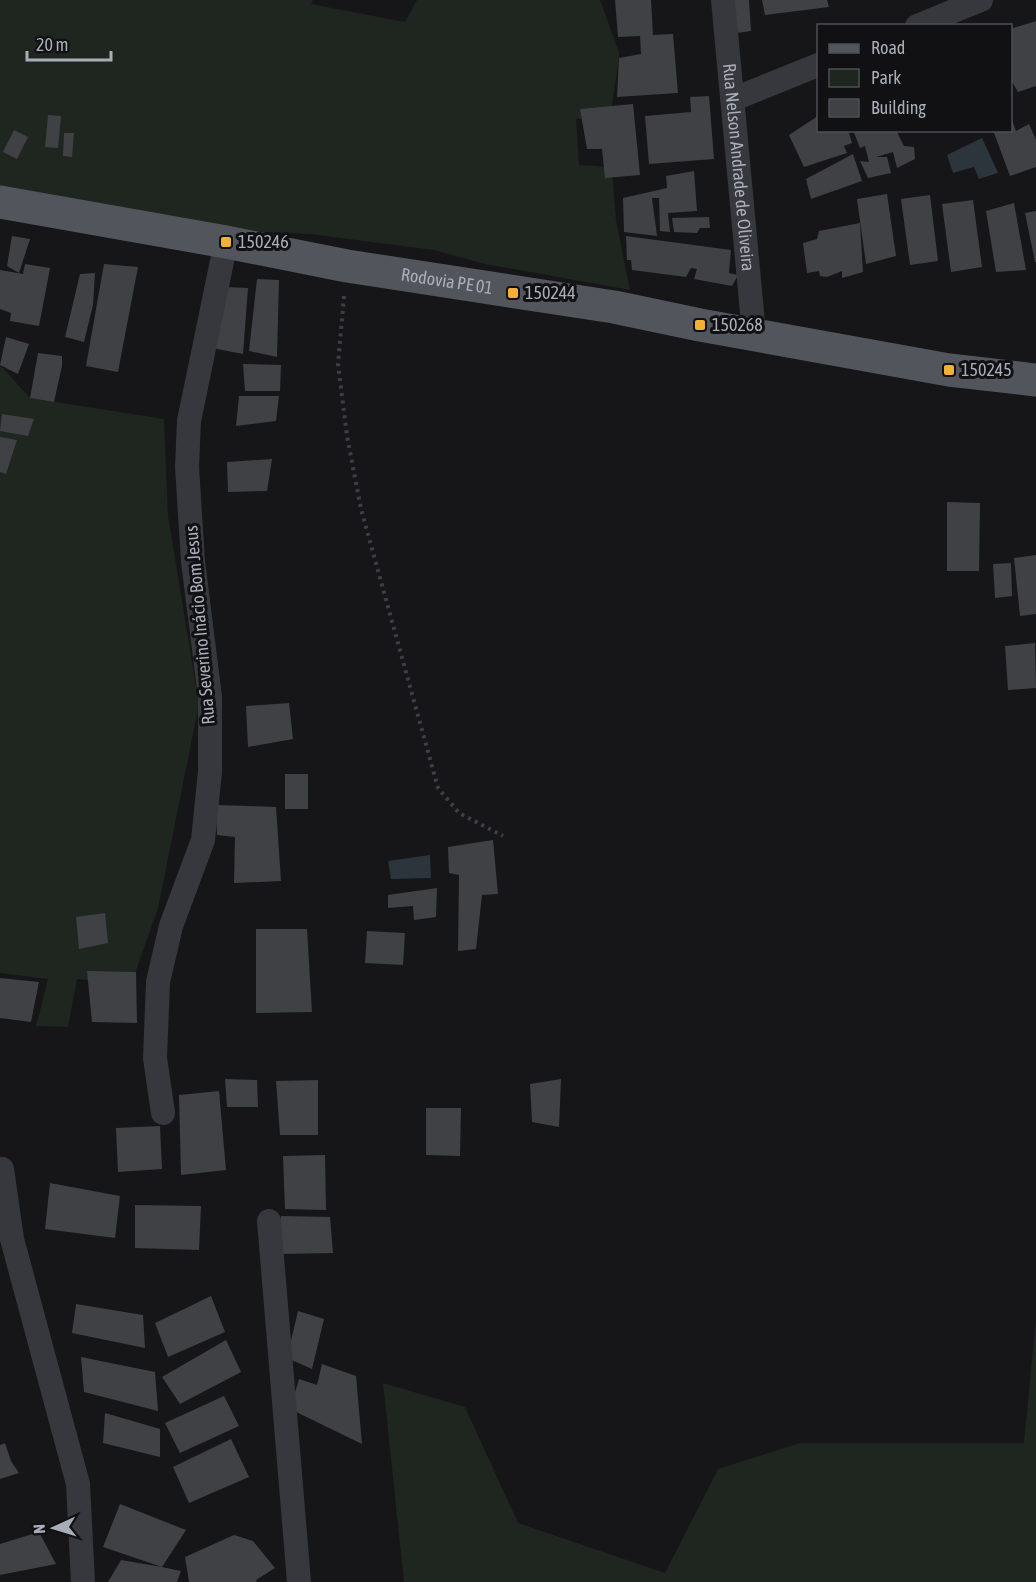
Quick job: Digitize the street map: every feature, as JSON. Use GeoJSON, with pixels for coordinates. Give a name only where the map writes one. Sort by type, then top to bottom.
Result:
{"type":"FeatureCollection","features":[{"type":"Feature","properties":{"kind":"main road","name":"Rodovia PE 01"},"geometry":{"type":"LineString","coordinates":[[0,202],[346,266],[614,307],[700,326],[949,370],[1036,380]]}},
{"type":"Feature","properties":{"kind":"street","name":"Rua Nelson Andrade de Oliveira"},"geometry":{"type":"LineString","coordinates":[[723,0],[734,99],[754,334]]}},
{"type":"Feature","properties":{"kind":"street"},"geometry":{"type":"LineString","coordinates":[[922,24],[981,0]]}},
{"type":"Feature","properties":{"kind":"street"},"geometry":{"type":"LineString","coordinates":[[734,99],[817,66]]}},
{"type":"Feature","properties":{"kind":"street","name":"Rua Severino Inácio Bom Jesus"},"geometry":{"type":"LineString","coordinates":[[163,1113],[155,1058],[158,982],[171,926],[203,840],[210,772],[210,697],[193,561],[187,467],[189,421],[226,242]]}},
{"type":"Feature","properties":{"kind":"street"},"geometry":{"type":"LineString","coordinates":[[2,1169],[12,1239],[78,1484],[83,1582]]}},
{"type":"Feature","properties":{"kind":"street"},"geometry":{"type":"LineString","coordinates":[[269,1221],[299,1582]]}},
{"type":"Feature","properties":{"kind":"path"},"geometry":{"type":"LineString","coordinates":[[346,266],[338,364],[347,436],[359,498],[382,587],[438,788],[459,813],[503,836]]}},
{"type":"Feature","properties":{"kind":"green space"},"geometry":{"type":"Polygon","coordinates":[[[0,0],[313,0],[311,4],[405,22],[417,0],[600,0],[619,52],[619,58],[610,117],[576,119],[579,165],[612,167],[616,220],[630,290],[485,264],[434,250],[310,234],[218,230],[0,191],[0,0]]]}},
{"type":"Feature","properties":{"kind":"green space"},"geometry":{"type":"Polygon","coordinates":[[[0,365],[30,398],[164,419],[168,516],[199,704],[158,908],[131,985],[77,979],[68,1027],[36,1026],[48,979],[0,973],[0,365]]]}},
{"type":"Feature","properties":{"kind":"green space"},"geometry":{"type":"Polygon","coordinates":[[[1036,1318],[1036,1582],[404,1582],[383,1383],[465,1407],[518,1523],[665,1573],[718,1469],[800,1443],[1024,1443],[1036,1318]]]}},
{"type":"Feature","properties":{"kind":"shaded area"},"geometry":{"type":"Polygon","coordinates":[[[982,138],[998,173],[979,179],[974,167],[953,173],[947,155],[982,138]]]}},
{"type":"Feature","properties":{"kind":"shaded area"},"geometry":{"type":"Polygon","coordinates":[[[430,855],[431,878],[391,879],[388,861],[430,855]]]}},
{"type":"Feature","properties":{"kind":"building"},"geometry":{"type":"Polygon","coordinates":[[[615,0],[651,0],[653,35],[673,34],[678,93],[617,97],[619,58],[641,54],[640,36],[618,37],[615,0]]]}},
{"type":"Feature","properties":{"kind":"building"},"geometry":{"type":"Polygon","coordinates":[[[733,0],[749,0],[751,31],[737,33],[733,0]]]}},
{"type":"Feature","properties":{"kind":"building"},"geometry":{"type":"Polygon","coordinates":[[[762,0],[827,0],[829,7],[765,15],[762,0]]]}},
{"type":"Feature","properties":{"kind":"building"},"geometry":{"type":"Polygon","coordinates":[[[1036,21],[1036,86],[1018,92],[1012,82],[1012,28],[1036,21]]]}},
{"type":"Feature","properties":{"kind":"building"},"geometry":{"type":"Polygon","coordinates":[[[709,96],[714,159],[649,164],[645,116],[691,112],[690,97],[709,96]]]}},
{"type":"Feature","properties":{"kind":"building"},"geometry":{"type":"Polygon","coordinates":[[[633,104],[640,175],[605,178],[602,149],[587,149],[580,109],[633,104]]]}},
{"type":"Feature","properties":{"kind":"building"},"geometry":{"type":"Polygon","coordinates":[[[48,115],[61,116],[58,148],[45,147],[48,115]]]}},
{"type":"Feature","properties":{"kind":"building"},"geometry":{"type":"Polygon","coordinates":[[[817,117],[817,132],[849,132],[852,143],[844,146],[847,153],[804,167],[789,135],[817,117]]]}},
{"type":"Feature","properties":{"kind":"building"},"geometry":{"type":"Polygon","coordinates":[[[1012,120],[1016,131],[1029,124],[1036,140],[1036,167],[1010,176],[994,132],[1012,132],[1012,120]]]}},
{"type":"Feature","properties":{"kind":"building"},"geometry":{"type":"Polygon","coordinates":[[[14,130],[28,137],[17,159],[3,152],[14,130]]]}},
{"type":"Feature","properties":{"kind":"building"},"geometry":{"type":"Polygon","coordinates":[[[854,132],[897,132],[904,146],[914,147],[915,159],[897,168],[893,152],[876,157],[887,157],[891,173],[868,178],[860,161],[869,162],[865,146],[860,148],[854,132]]]}},
{"type":"Feature","properties":{"kind":"building"},"geometry":{"type":"Polygon","coordinates":[[[64,133],[74,133],[72,157],[63,156],[64,133]]]}},
{"type":"Feature","properties":{"kind":"building"},"geometry":{"type":"Polygon","coordinates":[[[853,154],[862,181],[811,199],[806,179],[853,154]]]}},
{"type":"Feature","properties":{"kind":"building"},"geometry":{"type":"Polygon","coordinates":[[[694,171],[697,211],[668,213],[670,232],[660,231],[659,198],[652,198],[657,236],[624,232],[623,198],[667,188],[666,176],[694,171]]]}},
{"type":"Feature","properties":{"kind":"building"},"geometry":{"type":"Polygon","coordinates":[[[887,194],[896,256],[866,264],[857,199],[887,194]]]}},
{"type":"Feature","properties":{"kind":"building"},"geometry":{"type":"Polygon","coordinates":[[[930,195],[938,261],[910,265],[901,199],[930,195]]]}},
{"type":"Feature","properties":{"kind":"building"},"geometry":{"type":"Polygon","coordinates":[[[973,200],[982,267],[951,272],[942,204],[973,200]]]}},
{"type":"Feature","properties":{"kind":"building"},"geometry":{"type":"Polygon","coordinates":[[[1014,203],[1026,270],[996,272],[986,211],[1014,203]]]}},
{"type":"Feature","properties":{"kind":"building"},"geometry":{"type":"Polygon","coordinates":[[[1036,211],[1036,262],[1035,262],[1025,213],[1036,211]]]}},
{"type":"Feature","properties":{"kind":"building"},"geometry":{"type":"Polygon","coordinates":[[[709,217],[710,228],[700,228],[697,233],[674,232],[672,218],[709,217]]]}},
{"type":"Feature","properties":{"kind":"building"},"geometry":{"type":"Polygon","coordinates":[[[860,223],[863,272],[842,278],[842,271],[827,277],[820,276],[819,271],[807,273],[803,243],[817,239],[819,231],[860,223]]]}},
{"type":"Feature","properties":{"kind":"building"},"geometry":{"type":"Polygon","coordinates":[[[12,236],[30,239],[19,273],[7,266],[12,236]]]}},
{"type":"Feature","properties":{"kind":"building"},"geometry":{"type":"Polygon","coordinates":[[[626,236],[731,250],[729,273],[738,275],[732,286],[694,279],[697,269],[691,268],[686,277],[632,270],[631,260],[627,260],[626,236]]]}},
{"type":"Feature","properties":{"kind":"building"},"geometry":{"type":"Polygon","coordinates":[[[25,264],[50,268],[39,326],[10,321],[11,313],[0,309],[0,270],[23,274],[25,264]]]}},
{"type":"Feature","properties":{"kind":"building"},"geometry":{"type":"Polygon","coordinates":[[[104,264],[138,267],[118,372],[86,366],[104,264]]]}},
{"type":"Feature","properties":{"kind":"building"},"geometry":{"type":"Polygon","coordinates":[[[95,273],[93,305],[84,342],[65,337],[80,274],[95,273]]]}},
{"type":"Feature","properties":{"kind":"building"},"geometry":{"type":"Polygon","coordinates":[[[257,279],[279,280],[277,357],[249,351],[257,279]]]}},
{"type":"Feature","properties":{"kind":"building"},"geometry":{"type":"Polygon","coordinates":[[[226,287],[248,288],[243,354],[212,348],[226,287]]]}},
{"type":"Feature","properties":{"kind":"building"},"geometry":{"type":"Polygon","coordinates":[[[6,337],[29,344],[18,374],[0,365],[6,337]]]}},
{"type":"Feature","properties":{"kind":"building"},"geometry":{"type":"Polygon","coordinates":[[[38,353],[62,356],[54,402],[30,398],[38,353]]]}},
{"type":"Feature","properties":{"kind":"building"},"geometry":{"type":"Polygon","coordinates":[[[243,364],[281,365],[280,391],[245,391],[243,364]]]}},
{"type":"Feature","properties":{"kind":"building"},"geometry":{"type":"Polygon","coordinates":[[[239,396],[279,396],[276,421],[236,426],[239,396]]]}},
{"type":"Feature","properties":{"kind":"building"},"geometry":{"type":"Polygon","coordinates":[[[2,414],[34,419],[28,436],[0,431],[2,414]]]}},
{"type":"Feature","properties":{"kind":"building"},"geometry":{"type":"Polygon","coordinates":[[[0,437],[17,440],[6,474],[0,472],[0,437]]]}},
{"type":"Feature","properties":{"kind":"building"},"geometry":{"type":"Polygon","coordinates":[[[272,459],[267,491],[228,492],[227,462],[272,459]]]}},
{"type":"Feature","properties":{"kind":"building"},"geometry":{"type":"Polygon","coordinates":[[[947,502],[980,503],[979,571],[947,571],[947,502]]]}},
{"type":"Feature","properties":{"kind":"building"},"geometry":{"type":"Polygon","coordinates":[[[1036,555],[1036,614],[1020,616],[1014,558],[1036,555]]]}},
{"type":"Feature","properties":{"kind":"building"},"geometry":{"type":"Polygon","coordinates":[[[1011,563],[1012,596],[995,598],[993,564],[1011,563]]]}},
{"type":"Feature","properties":{"kind":"building"},"geometry":{"type":"Polygon","coordinates":[[[1035,643],[1036,688],[1008,690],[1005,646],[1035,643]]]}},
{"type":"Feature","properties":{"kind":"building"},"geometry":{"type":"Polygon","coordinates":[[[289,703],[293,739],[248,747],[246,706],[289,703]]]}},
{"type":"Feature","properties":{"kind":"building"},"geometry":{"type":"Polygon","coordinates":[[[285,774],[308,774],[308,809],[285,809],[285,774]]]}},
{"type":"Feature","properties":{"kind":"building"},"geometry":{"type":"Polygon","coordinates":[[[216,805],[276,807],[281,881],[234,883],[235,837],[217,835],[216,805]]]}},
{"type":"Feature","properties":{"kind":"building"},"geometry":{"type":"Polygon","coordinates":[[[493,840],[498,894],[482,895],[476,949],[458,951],[459,875],[449,873],[448,847],[493,840]]]}},
{"type":"Feature","properties":{"kind":"building"},"geometry":{"type":"Polygon","coordinates":[[[437,888],[436,917],[414,920],[413,906],[388,908],[388,895],[437,888]]]}},
{"type":"Feature","properties":{"kind":"building"},"geometry":{"type":"Polygon","coordinates":[[[105,913],[108,943],[79,949],[76,917],[105,913]]]}},
{"type":"Feature","properties":{"kind":"building"},"geometry":{"type":"Polygon","coordinates":[[[256,929],[307,929],[312,1012],[256,1013],[256,929]]]}},
{"type":"Feature","properties":{"kind":"building"},"geometry":{"type":"Polygon","coordinates":[[[367,931],[405,933],[403,965],[365,963],[367,931]]]}},
{"type":"Feature","properties":{"kind":"building"},"geometry":{"type":"Polygon","coordinates":[[[87,971],[136,972],[137,1023],[92,1022],[87,971]]]}},
{"type":"Feature","properties":{"kind":"building"},"geometry":{"type":"Polygon","coordinates":[[[0,978],[39,982],[31,1022],[0,1018],[0,978]]]}},
{"type":"Feature","properties":{"kind":"building"},"geometry":{"type":"Polygon","coordinates":[[[225,1079],[257,1080],[258,1107],[227,1107],[225,1079]]]}},
{"type":"Feature","properties":{"kind":"building"},"geometry":{"type":"Polygon","coordinates":[[[561,1079],[559,1127],[532,1122],[530,1084],[561,1079]]]}},
{"type":"Feature","properties":{"kind":"building"},"geometry":{"type":"Polygon","coordinates":[[[318,1080],[318,1135],[280,1135],[276,1081],[318,1080]]]}},
{"type":"Feature","properties":{"kind":"building"},"geometry":{"type":"Polygon","coordinates":[[[219,1091],[226,1170],[181,1175],[179,1095],[219,1091]]]}},
{"type":"Feature","properties":{"kind":"building"},"geometry":{"type":"Polygon","coordinates":[[[426,1108],[461,1108],[460,1156],[426,1155],[426,1108]]]}},
{"type":"Feature","properties":{"kind":"building"},"geometry":{"type":"Polygon","coordinates":[[[160,1126],[162,1169],[118,1172],[116,1128],[160,1126]]]}},
{"type":"Feature","properties":{"kind":"building"},"geometry":{"type":"Polygon","coordinates":[[[325,1155],[326,1210],[285,1209],[283,1156],[325,1155]]]}},
{"type":"Feature","properties":{"kind":"building"},"geometry":{"type":"Polygon","coordinates":[[[50,1183],[120,1196],[115,1238],[45,1229],[50,1183]]]}},
{"type":"Feature","properties":{"kind":"building"},"geometry":{"type":"Polygon","coordinates":[[[135,1205],[201,1206],[199,1250],[135,1248],[135,1205]]]}},
{"type":"Feature","properties":{"kind":"building"},"geometry":{"type":"Polygon","coordinates":[[[281,1216],[330,1217],[333,1253],[280,1254],[281,1216]]]}},
{"type":"Feature","properties":{"kind":"building"},"geometry":{"type":"Polygon","coordinates":[[[211,1296],[225,1332],[168,1357],[155,1323],[211,1296]]]}},
{"type":"Feature","properties":{"kind":"building"},"geometry":{"type":"Polygon","coordinates":[[[76,1304],[143,1315],[145,1348],[72,1333],[76,1304]]]}},
{"type":"Feature","properties":{"kind":"building"},"geometry":{"type":"Polygon","coordinates":[[[298,1311],[324,1319],[312,1369],[287,1358],[298,1311]]]}},
{"type":"Feature","properties":{"kind":"building"},"geometry":{"type":"Polygon","coordinates":[[[226,1340],[241,1372],[180,1404],[162,1377],[226,1340]]]}},
{"type":"Feature","properties":{"kind":"building"},"geometry":{"type":"Polygon","coordinates":[[[81,1357],[155,1372],[158,1411],[84,1392],[81,1357]]]}},
{"type":"Feature","properties":{"kind":"building"},"geometry":{"type":"Polygon","coordinates":[[[322,1364],[356,1376],[362,1444],[290,1409],[299,1379],[317,1385],[322,1364]]]}},
{"type":"Feature","properties":{"kind":"building"},"geometry":{"type":"Polygon","coordinates":[[[224,1396],[239,1426],[180,1453],[165,1423],[224,1396]]]}},
{"type":"Feature","properties":{"kind":"building"},"geometry":{"type":"Polygon","coordinates":[[[105,1413],[160,1429],[160,1457],[103,1443],[105,1413]]]}},
{"type":"Feature","properties":{"kind":"building"},"geometry":{"type":"Polygon","coordinates":[[[231,1439],[249,1477],[189,1503],[173,1467],[231,1439]]]}},
{"type":"Feature","properties":{"kind":"building"},"geometry":{"type":"Polygon","coordinates":[[[5,1443],[11,1461],[19,1473],[0,1479],[0,1445],[5,1443]]]}},
{"type":"Feature","properties":{"kind":"building"},"geometry":{"type":"Polygon","coordinates":[[[120,1504],[186,1530],[162,1567],[103,1547],[120,1504]]]}},
{"type":"Feature","properties":{"kind":"building"},"geometry":{"type":"Polygon","coordinates":[[[39,1532],[56,1564],[0,1575],[0,1544],[39,1532]]]}},
{"type":"Feature","properties":{"kind":"building"},"geometry":{"type":"Polygon","coordinates":[[[234,1535],[253,1541],[275,1568],[256,1580],[257,1582],[189,1582],[185,1557],[234,1535]]]}},
{"type":"Feature","properties":{"kind":"building"},"geometry":{"type":"Polygon","coordinates":[[[121,1560],[181,1571],[177,1582],[108,1582],[121,1560]]]}},
{"type":"Feature","properties":{"kind":"place","name":"150246"},"geometry":{"type":"Point","coordinates":[226,242]}},
{"type":"Feature","properties":{"kind":"place","name":"150244"},"geometry":{"type":"Point","coordinates":[513,293]}},
{"type":"Feature","properties":{"kind":"place","name":"150268"},"geometry":{"type":"Point","coordinates":[700,325]}},
{"type":"Feature","properties":{"kind":"place","name":"150245"},"geometry":{"type":"Point","coordinates":[949,370]}}]}
